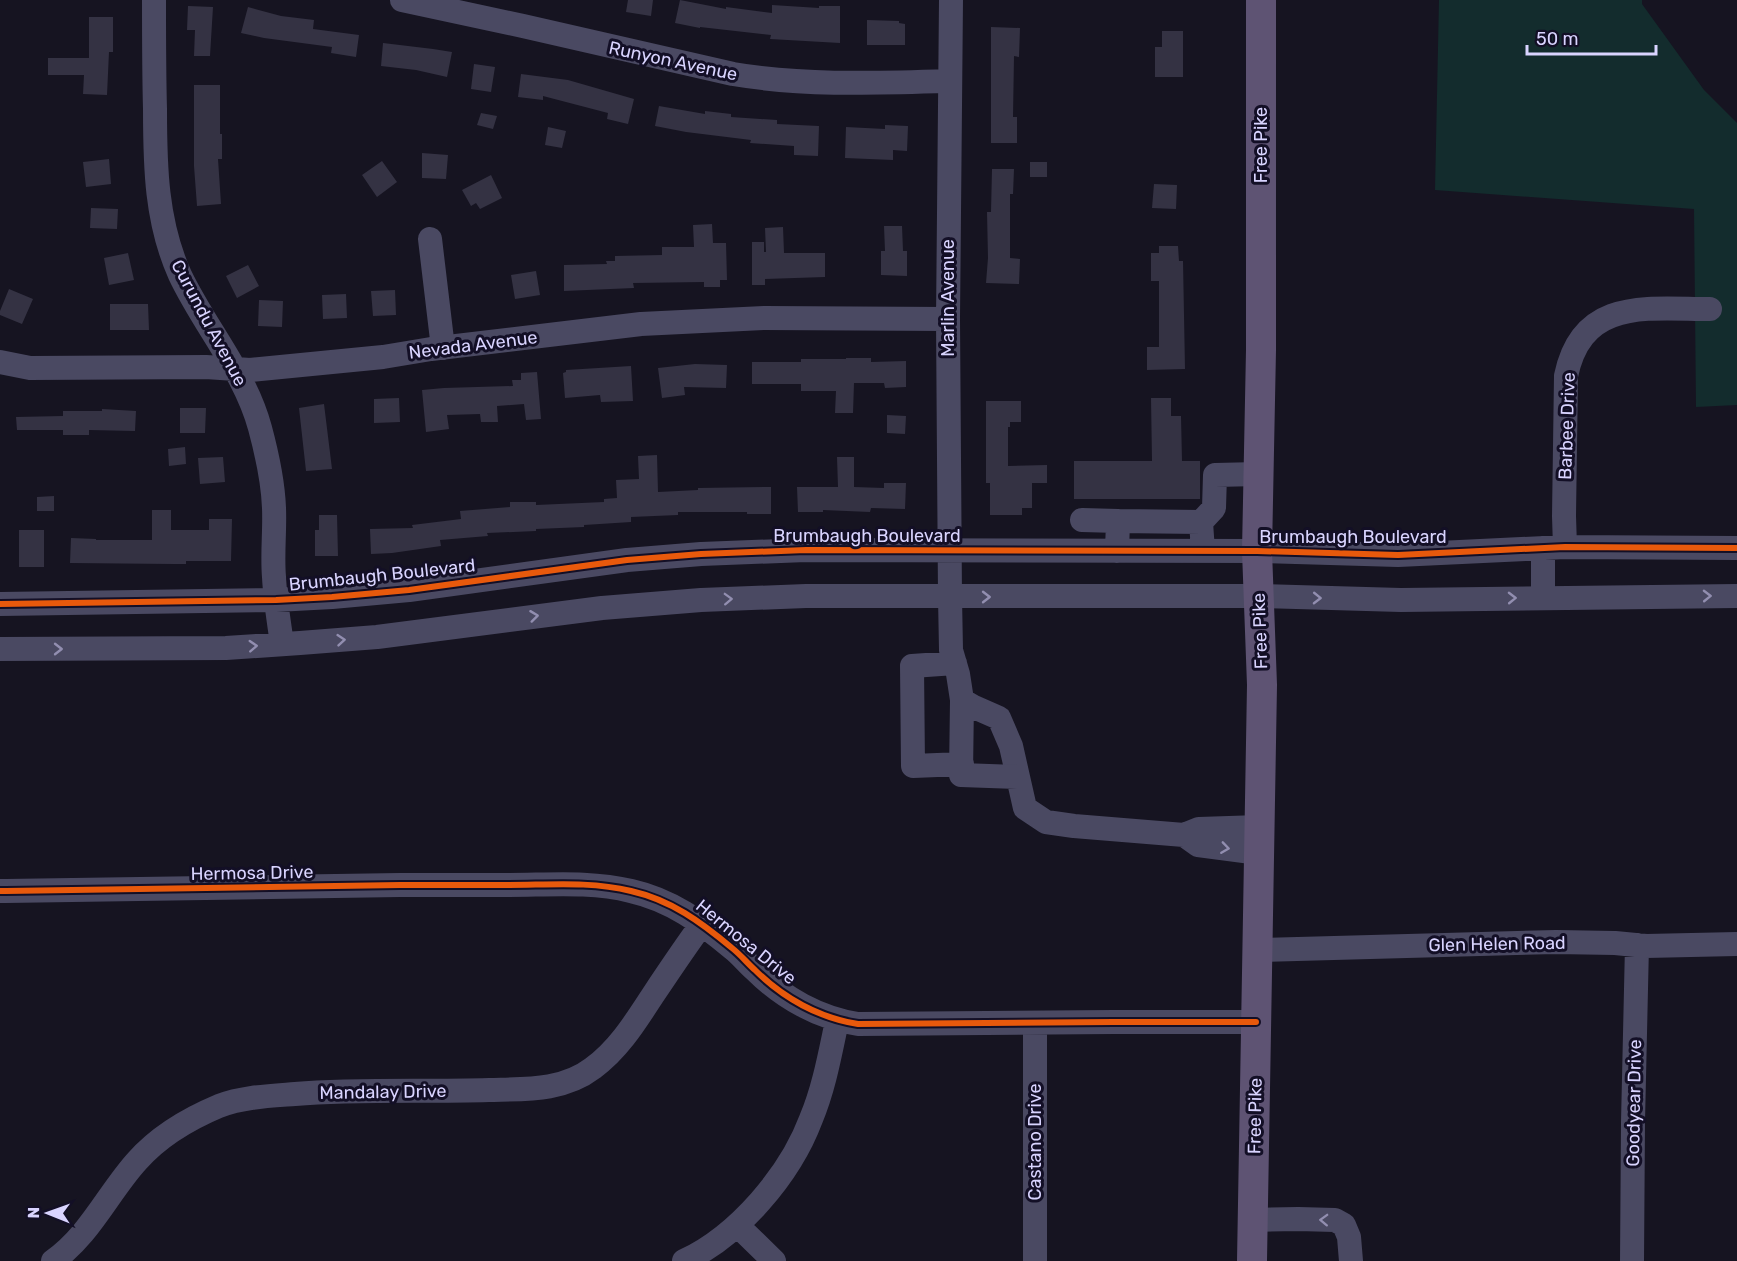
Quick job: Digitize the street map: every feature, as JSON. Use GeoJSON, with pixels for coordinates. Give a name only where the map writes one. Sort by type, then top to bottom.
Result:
{"type":"FeatureCollection","features":[{"type":"Feature","properties":{"kind":"main road","name":"Free Pike"},"geometry":{"type":"LineString","coordinates":[[1252,1261],[1262,685],[1257,551],[1261,350],[1261,0]]}},
{"type":"Feature","properties":{"kind":"street","name":"Curundu Avenue"},"geometry":{"type":"LineString","coordinates":[[154,0],[155,173],[160,207],[170,248],[180,274],[234,369],[259,424],[267,457],[274,506],[274,574],[282,644]]}},
{"type":"Feature","properties":{"kind":"street","name":"Runyon Avenue"},"geometry":{"type":"LineString","coordinates":[[402,0],[762,79],[820,82],[949,81]]}},
{"type":"Feature","properties":{"kind":"street","name":"Marlin Avenue"},"geometry":{"type":"LineString","coordinates":[[951,0],[948,319],[949,549],[951,650],[962,700],[962,764]]}},
{"type":"Feature","properties":{"kind":"street"},"geometry":{"type":"LineString","coordinates":[[430,239],[443,348]]}},
{"type":"Feature","properties":{"kind":"street","name":"Barbee Drive"},"geometry":{"type":"LineString","coordinates":[[1543,598],[1554,547],[1564,516],[1566,376],[1569,360],[1576,346],[1598,322],[1617,313],[1632,309],[1710,309]]}},
{"type":"Feature","properties":{"kind":"street","name":"Nevada Avenue"},"geometry":{"type":"LineString","coordinates":[[0,362],[30,368],[206,367],[234,369],[284,367],[383,357],[641,324],[764,318],[948,319]]}},
{"type":"Feature","properties":{"kind":"street"},"geometry":{"type":"LineString","coordinates":[[1203,551],[1201,522],[1214,508],[1215,475],[1258,474]]}},
{"type":"Feature","properties":{"kind":"street"},"geometry":{"type":"LineString","coordinates":[[1082,520],[1201,522]]}},
{"type":"Feature","properties":{"kind":"street"},"geometry":{"type":"LineString","coordinates":[[1117,551],[1118,521]]}},
{"type":"Feature","properties":{"kind":"street","name":"Brumbaugh Boulevard"},"geometry":{"type":"LineString","coordinates":[[0,604],[276,600],[409,590],[627,560],[806,550],[1257,551],[1398,555],[1554,547],[1737,548]]}},
{"type":"Feature","properties":{"kind":"street"},"geometry":{"type":"LineString","coordinates":[[0,649],[226,648],[376,637],[602,608],[690,601],[806,596],[1258,596],[1401,600],[1737,596]]}},
{"type":"Feature","properties":{"kind":"street"},"geometry":{"type":"LineString","coordinates":[[955,663],[912,666],[913,766],[962,764],[961,775],[1017,777]]}},
{"type":"Feature","properties":{"kind":"street"},"geometry":{"type":"LineString","coordinates":[[962,700],[999,718],[1011,746],[1025,808],[1046,822],[1184,836],[1198,844],[1259,840]]}},
{"type":"Feature","properties":{"kind":"street","name":"Hermosa Drive"},"geometry":{"type":"LineString","coordinates":[[0,891],[589,884],[629,890],[654,897],[678,908],[735,950],[774,987],[814,1012],[837,1021],[858,1024],[1256,1022]]}},
{"type":"Feature","properties":{"kind":"street","name":"Mandalay Drive"},"geometry":{"type":"LineString","coordinates":[[53,1261],[81,1236],[135,1162],[152,1145],[195,1116],[222,1105],[251,1097],[315,1092],[542,1088],[560,1085],[576,1078],[593,1068],[615,1049],[702,924]]}},
{"type":"Feature","properties":{"kind":"street","name":"Glen Helen Road"},"geometry":{"type":"LineString","coordinates":[[1257,950],[1556,942],[1637,945],[1737,944]]}},
{"type":"Feature","properties":{"kind":"street","name":"Goodyear Drive"},"geometry":{"type":"LineString","coordinates":[[1632,1261],[1637,945]]}},
{"type":"Feature","properties":{"kind":"street"},"geometry":{"type":"LineString","coordinates":[[684,1261],[713,1244],[737,1225],[777,1180],[795,1153],[809,1125],[827,1068],[837,1021]]}},
{"type":"Feature","properties":{"kind":"street","name":"Castano Drive"},"geometry":{"type":"LineString","coordinates":[[1035,1023],[1035,1261]]}},
{"type":"Feature","properties":{"kind":"street"},"geometry":{"type":"LineString","coordinates":[[1252,1220],[1335,1220],[1344,1225],[1349,1237],[1351,1261]]}},
{"type":"Feature","properties":{"kind":"street"},"geometry":{"type":"LineString","coordinates":[[737,1225],[774,1261]]}},
{"type":"Feature","properties":{"kind":"green space"},"geometry":{"type":"Polygon","coordinates":[[[1439,0],[1642,0],[1642,4],[1704,90],[1737,123],[1737,405],[1696,407],[1694,209],[1435,190],[1439,0]]]}},
{"type":"Feature","properties":{"kind":"building"},"geometry":{"type":"Polygon","coordinates":[[[628,0],[653,0],[651,16],[626,12],[628,0]]]}},
{"type":"Feature","properties":{"kind":"building"},"geometry":{"type":"Polygon","coordinates":[[[680,0],[726,9],[726,7],[772,13],[772,5],[819,8],[819,6],[840,6],[840,43],[770,39],[771,35],[700,28],[675,23],[680,0]]]}},
{"type":"Feature","properties":{"kind":"building"},"geometry":{"type":"Polygon","coordinates":[[[188,6],[213,7],[210,56],[194,56],[195,30],[187,30],[188,6]]]}},
{"type":"Feature","properties":{"kind":"building"},"geometry":{"type":"Polygon","coordinates":[[[248,7],[281,16],[314,20],[313,29],[359,35],[356,57],[331,53],[332,47],[241,33],[248,7]]]}},
{"type":"Feature","properties":{"kind":"building"},"geometry":{"type":"Polygon","coordinates":[[[89,17],[113,17],[113,52],[109,52],[107,95],[83,94],[84,75],[48,75],[48,58],[89,58],[89,17]]]}},
{"type":"Feature","properties":{"kind":"building"},"geometry":{"type":"Polygon","coordinates":[[[867,20],[899,21],[905,24],[905,45],[867,45],[867,20]]]}},
{"type":"Feature","properties":{"kind":"building"},"geometry":{"type":"Polygon","coordinates":[[[991,27],[1020,28],[1019,57],[1014,56],[1013,117],[1017,117],[1017,143],[991,143],[991,27]]]}},
{"type":"Feature","properties":{"kind":"building"},"geometry":{"type":"Polygon","coordinates":[[[1162,31],[1183,31],[1183,77],[1155,77],[1155,47],[1162,47],[1162,31]]]}},
{"type":"Feature","properties":{"kind":"building"},"geometry":{"type":"Polygon","coordinates":[[[383,43],[452,52],[447,77],[416,70],[381,66],[383,43]]]}},
{"type":"Feature","properties":{"kind":"building"},"geometry":{"type":"Polygon","coordinates":[[[474,64],[495,67],[491,92],[471,89],[474,64]]]}},
{"type":"Feature","properties":{"kind":"building"},"geometry":{"type":"Polygon","coordinates":[[[521,74],[568,80],[634,99],[628,124],[607,119],[608,113],[543,96],[543,100],[518,97],[521,74]]]}},
{"type":"Feature","properties":{"kind":"building"},"geometry":{"type":"Polygon","coordinates":[[[194,85],[220,85],[222,159],[218,159],[221,204],[197,206],[194,166],[194,85]]]}},
{"type":"Feature","properties":{"kind":"building"},"geometry":{"type":"Polygon","coordinates":[[[659,106],[705,114],[705,111],[731,114],[731,117],[777,120],[777,124],[819,126],[818,156],[794,155],[794,146],[750,143],[751,140],[655,126],[659,106]]]}},
{"type":"Feature","properties":{"kind":"building"},"geometry":{"type":"Polygon","coordinates":[[[481,113],[497,116],[493,129],[477,125],[481,113]]]}},
{"type":"Feature","properties":{"kind":"building"},"geometry":{"type":"Polygon","coordinates":[[[885,125],[908,126],[907,151],[893,150],[893,160],[845,158],[846,127],[885,129],[885,125]]]}},
{"type":"Feature","properties":{"kind":"building"},"geometry":{"type":"Polygon","coordinates":[[[548,127],[566,131],[562,148],[545,145],[548,127]]]}},
{"type":"Feature","properties":{"kind":"building"},"geometry":{"type":"Polygon","coordinates":[[[422,153],[448,155],[446,179],[422,178],[422,153]]]}},
{"type":"Feature","properties":{"kind":"building"},"geometry":{"type":"Polygon","coordinates":[[[109,159],[111,184],[86,187],[83,162],[109,159]]]}},
{"type":"Feature","properties":{"kind":"building"},"geometry":{"type":"Polygon","coordinates":[[[382,161],[397,182],[377,197],[362,175],[382,161]]]}},
{"type":"Feature","properties":{"kind":"building"},"geometry":{"type":"Polygon","coordinates":[[[1030,162],[1047,162],[1047,177],[1030,177],[1030,162]]]}},
{"type":"Feature","properties":{"kind":"building"},"geometry":{"type":"Polygon","coordinates":[[[992,169],[1014,169],[1013,194],[1010,194],[1010,258],[1020,259],[1019,284],[986,283],[987,212],[991,212],[992,169]]]}},
{"type":"Feature","properties":{"kind":"building"},"geometry":{"type":"Polygon","coordinates":[[[491,175],[502,198],[480,209],[476,203],[471,206],[462,190],[491,175]]]}},
{"type":"Feature","properties":{"kind":"building"},"geometry":{"type":"Polygon","coordinates":[[[1154,184],[1177,185],[1176,209],[1152,208],[1154,184]]]}},
{"type":"Feature","properties":{"kind":"building"},"geometry":{"type":"Polygon","coordinates":[[[91,208],[118,209],[117,229],[90,228],[91,208]]]}},
{"type":"Feature","properties":{"kind":"building"},"geometry":{"type":"Polygon","coordinates":[[[712,224],[713,243],[726,243],[727,280],[720,280],[720,287],[704,287],[704,282],[633,283],[634,288],[564,291],[564,265],[607,264],[606,261],[615,261],[615,256],[662,255],[662,247],[694,247],[693,225],[712,224]]]}},
{"type":"Feature","properties":{"kind":"building"},"geometry":{"type":"Polygon","coordinates":[[[884,226],[902,226],[903,251],[907,251],[907,276],[881,275],[881,251],[885,251],[884,226]]]}},
{"type":"Feature","properties":{"kind":"building"},"geometry":{"type":"Polygon","coordinates":[[[783,227],[784,253],[825,253],[825,277],[765,279],[765,285],[752,285],[752,242],[764,242],[764,252],[766,252],[765,228],[783,227]]]}},
{"type":"Feature","properties":{"kind":"building"},"geometry":{"type":"Polygon","coordinates":[[[1159,246],[1178,246],[1179,261],[1183,261],[1185,369],[1147,370],[1147,347],[1159,347],[1159,281],[1151,281],[1151,253],[1159,253],[1159,246]]]}},
{"type":"Feature","properties":{"kind":"building"},"geometry":{"type":"Polygon","coordinates":[[[128,253],[134,280],[109,285],[104,258],[128,253]]]}},
{"type":"Feature","properties":{"kind":"building"},"geometry":{"type":"Polygon","coordinates":[[[248,265],[259,286],[237,298],[226,276],[248,265]]]}},
{"type":"Feature","properties":{"kind":"building"},"geometry":{"type":"Polygon","coordinates":[[[536,271],[540,295],[515,299],[511,275],[536,271]]]}},
{"type":"Feature","properties":{"kind":"building"},"geometry":{"type":"Polygon","coordinates":[[[9,289],[33,299],[22,324],[0,315],[9,289]]]}},
{"type":"Feature","properties":{"kind":"building"},"geometry":{"type":"Polygon","coordinates":[[[395,290],[396,315],[373,316],[371,291],[395,290]]]}},
{"type":"Feature","properties":{"kind":"building"},"geometry":{"type":"Polygon","coordinates":[[[346,294],[347,318],[323,319],[322,295],[346,294]]]}},
{"type":"Feature","properties":{"kind":"building"},"geometry":{"type":"Polygon","coordinates":[[[259,300],[283,301],[282,327],[258,326],[259,300]]]}},
{"type":"Feature","properties":{"kind":"building"},"geometry":{"type":"Polygon","coordinates":[[[110,304],[148,304],[149,330],[110,330],[110,304]]]}},
{"type":"Feature","properties":{"kind":"building"},"geometry":{"type":"Polygon","coordinates":[[[871,358],[871,362],[906,361],[906,387],[885,388],[884,383],[854,383],[853,413],[835,413],[836,391],[801,391],[801,384],[752,384],[752,362],[801,362],[801,359],[871,358]]]}},
{"type":"Feature","properties":{"kind":"building"},"geometry":{"type":"Polygon","coordinates":[[[695,364],[727,365],[726,388],[684,387],[685,395],[662,398],[658,368],[695,364]]]}},
{"type":"Feature","properties":{"kind":"building"},"geometry":{"type":"Polygon","coordinates":[[[631,366],[633,401],[601,402],[600,395],[565,398],[563,373],[566,370],[631,366]]]}},
{"type":"Feature","properties":{"kind":"building"},"geometry":{"type":"Polygon","coordinates":[[[537,372],[541,419],[526,420],[524,404],[497,406],[498,422],[481,422],[480,414],[447,415],[449,429],[426,432],[422,390],[513,386],[512,380],[521,380],[521,373],[537,372]]]}},
{"type":"Feature","properties":{"kind":"building"},"geometry":{"type":"Polygon","coordinates":[[[399,398],[400,422],[374,423],[374,399],[399,398]]]}},
{"type":"Feature","properties":{"kind":"building"},"geometry":{"type":"Polygon","coordinates":[[[1151,398],[1171,398],[1171,416],[1181,416],[1182,461],[1200,461],[1200,499],[1074,499],[1074,461],[1152,461],[1151,398]]]}},
{"type":"Feature","properties":{"kind":"building"},"geometry":{"type":"Polygon","coordinates":[[[986,401],[1021,401],[1021,422],[1010,422],[1010,427],[1008,427],[1008,466],[1047,465],[1047,483],[1032,483],[1032,508],[1022,508],[1022,515],[990,515],[990,483],[986,483],[986,401]]]}},
{"type":"Feature","properties":{"kind":"building"},"geometry":{"type":"Polygon","coordinates":[[[324,404],[332,469],[306,471],[299,408],[324,404]]]}},
{"type":"Feature","properties":{"kind":"building"},"geometry":{"type":"Polygon","coordinates":[[[180,408],[206,408],[205,433],[180,433],[180,408]]]}},
{"type":"Feature","properties":{"kind":"building"},"geometry":{"type":"Polygon","coordinates":[[[102,409],[136,411],[135,431],[89,430],[89,435],[63,435],[63,430],[17,430],[16,417],[63,416],[63,411],[102,411],[102,409]]]}},
{"type":"Feature","properties":{"kind":"building"},"geometry":{"type":"Polygon","coordinates":[[[887,415],[906,416],[905,434],[887,433],[887,415]]]}},
{"type":"Feature","properties":{"kind":"building"},"geometry":{"type":"Polygon","coordinates":[[[185,447],[186,464],[169,466],[168,449],[185,447]]]}},
{"type":"Feature","properties":{"kind":"building"},"geometry":{"type":"Polygon","coordinates":[[[657,455],[658,492],[698,490],[698,488],[771,487],[771,514],[678,512],[678,515],[631,517],[631,522],[487,533],[488,536],[440,540],[441,546],[371,554],[370,529],[413,528],[412,525],[461,519],[460,511],[510,507],[510,502],[536,502],[536,505],[604,502],[604,499],[617,498],[616,480],[639,479],[638,456],[657,455]]]}},
{"type":"Feature","properties":{"kind":"building"},"geometry":{"type":"Polygon","coordinates":[[[223,457],[225,482],[200,484],[198,458],[223,457]]]}},
{"type":"Feature","properties":{"kind":"building"},"geometry":{"type":"Polygon","coordinates":[[[837,457],[854,457],[854,487],[884,488],[884,483],[906,483],[905,509],[871,508],[870,512],[823,510],[823,512],[798,512],[797,487],[838,487],[837,457]]]}},
{"type":"Feature","properties":{"kind":"building"},"geometry":{"type":"Polygon","coordinates":[[[54,496],[54,511],[37,511],[37,497],[54,496]]]}},
{"type":"Feature","properties":{"kind":"building"},"geometry":{"type":"Polygon","coordinates":[[[152,510],[171,510],[171,530],[209,530],[209,519],[232,519],[231,561],[186,561],[186,564],[70,563],[71,538],[152,540],[152,510]]]}},
{"type":"Feature","properties":{"kind":"building"},"geometry":{"type":"Polygon","coordinates":[[[319,515],[337,515],[338,556],[315,556],[315,530],[319,530],[319,515]]]}},
{"type":"Feature","properties":{"kind":"building"},"geometry":{"type":"Polygon","coordinates":[[[19,530],[44,530],[44,567],[19,567],[19,530]]]}},
{"type":"Feature","properties":{"kind":"cycle path"},"geometry":{"type":"LineString","coordinates":[[0,604],[276,600],[332,597],[409,590],[627,560],[701,554],[806,550],[1257,551],[1398,555],[1565,547],[1737,548]]}},
{"type":"Feature","properties":{"kind":"cycle path"},"geometry":{"type":"LineString","coordinates":[[0,891],[400,885],[570,884],[600,886],[646,895],[672,906],[720,938],[766,980],[790,998],[829,1017],[858,1024],[1256,1022]]}}]}
